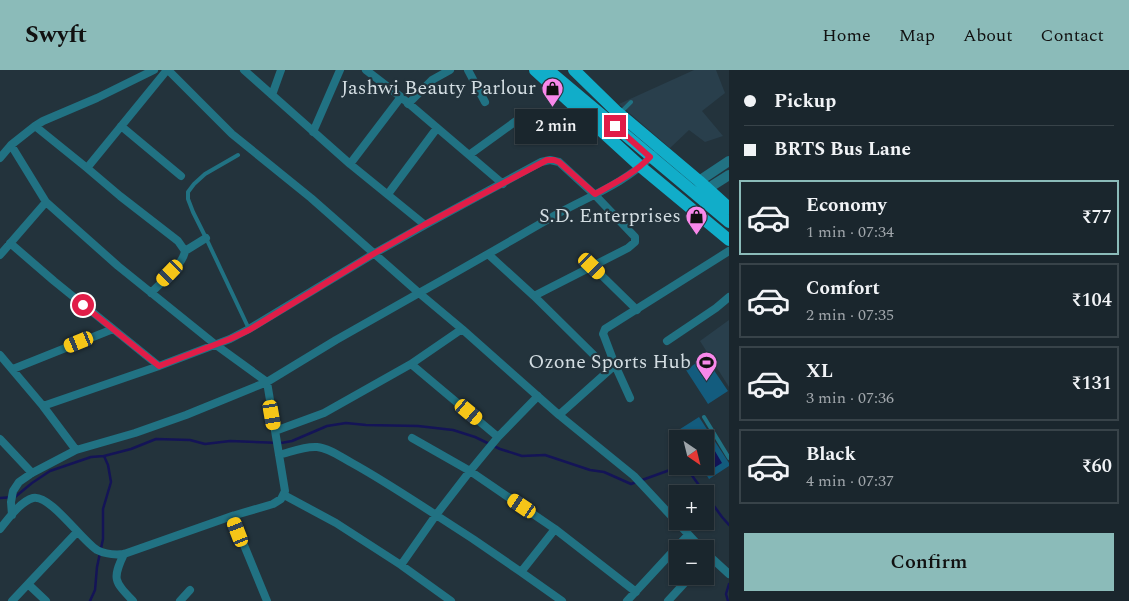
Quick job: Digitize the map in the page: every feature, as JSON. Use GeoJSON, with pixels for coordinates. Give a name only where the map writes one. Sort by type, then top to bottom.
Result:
{"type":"FeatureCollection","features":[{"type":"Feature","properties":{"kind":"main road"},"geometry":{"type":"LineString","coordinates":[[534,70],[641,167],[729,240]]}},
{"type":"Feature","properties":{"kind":"main road"},"geometry":{"type":"LineString","coordinates":[[548,70],[615,126],[703,185],[729,208]]}},
{"type":"Feature","properties":{"kind":"main road"},"geometry":{"type":"LineString","coordinates":[[574,70],[619,113],[655,152],[729,222]]}},
{"type":"Feature","properties":{"kind":"street"},"geometry":{"type":"LineString","coordinates":[[0,158],[11,145],[35,126],[154,70]]}},
{"type":"Feature","properties":{"kind":"street"},"geometry":{"type":"LineString","coordinates":[[87,168],[167,70],[232,134],[312,198],[559,415],[635,477],[693,540]]}},
{"type":"Feature","properties":{"kind":"street"},"geometry":{"type":"LineString","coordinates":[[244,70],[350,164],[424,225]]}},
{"type":"Feature","properties":{"kind":"street"},"geometry":{"type":"LineString","coordinates":[[272,95],[282,70]]}},
{"type":"Feature","properties":{"kind":"street"},"geometry":{"type":"LineString","coordinates":[[313,132],[340,70]]}},
{"type":"Feature","properties":{"kind":"street"},"geometry":{"type":"LineString","coordinates":[[408,104],[432,80],[450,70]]}},
{"type":"Feature","properties":{"kind":"street"},"geometry":{"type":"LineString","coordinates":[[468,70],[485,102]]}},
{"type":"Feature","properties":{"kind":"street"},"geometry":{"type":"LineString","coordinates":[[370,71],[503,184]]}},
{"type":"Feature","properties":{"kind":"street"},"geometry":{"type":"LineString","coordinates":[[350,164],[400,97]]}},
{"type":"Feature","properties":{"kind":"street"},"geometry":{"type":"LineString","coordinates":[[469,155],[516,121]]}},
{"type":"Feature","properties":{"kind":"street"},"geometry":{"type":"LineString","coordinates":[[35,126],[178,241],[185,251]]}},
{"type":"Feature","properties":{"kind":"street"},"geometry":{"type":"LineString","coordinates":[[121,126],[181,176]]}},
{"type":"Feature","properties":{"kind":"street"},"geometry":{"type":"LineString","coordinates":[[388,194],[438,128]]}},
{"type":"Feature","properties":{"kind":"street"},"geometry":{"type":"LineString","coordinates":[[2,526],[27,500],[37,497],[57,511],[98,550],[116,555],[124,554],[278,502],[284,495],[285,487],[267,382],[216,345],[151,293],[46,202],[11,145]]}},
{"type":"Feature","properties":{"kind":"street"},"geometry":{"type":"LineString","coordinates":[[12,515],[11,502],[13,491],[19,482],[32,473],[76,450],[135,433],[186,415],[267,382],[336,340],[561,212],[627,177],[641,167],[655,152]]}},
{"type":"Feature","properties":{"kind":"street"},"geometry":{"type":"LineString","coordinates":[[42,406],[159,366],[216,345],[249,330],[424,225],[541,162],[557,160],[595,194],[636,239],[628,248],[534,296]]}},
{"type":"Feature","properties":{"kind":"street"},"geometry":{"type":"LineString","coordinates":[[703,185],[729,161]]}},
{"type":"Feature","properties":{"kind":"street"},"geometry":{"type":"LineString","coordinates":[[703,185],[729,175]]}},
{"type":"Feature","properties":{"kind":"street"},"geometry":{"type":"LineString","coordinates":[[0,255],[46,202]]}},
{"type":"Feature","properties":{"kind":"street"},"geometry":{"type":"LineString","coordinates":[[151,293],[179,263],[185,251],[206,238]]}},
{"type":"Feature","properties":{"kind":"street"},"geometry":{"type":"LineString","coordinates":[[10,243],[159,366]]}},
{"type":"Feature","properties":{"kind":"street"},"geometry":{"type":"LineString","coordinates":[[612,368],[604,334],[608,327],[729,251]]}},
{"type":"Feature","properties":{"kind":"street"},"geometry":{"type":"LineString","coordinates":[[488,254],[612,368],[630,398]]}},
{"type":"Feature","properties":{"kind":"street"},"geometry":{"type":"LineString","coordinates":[[592,266],[637,310]]}},
{"type":"Feature","properties":{"kind":"street"},"geometry":{"type":"LineString","coordinates":[[667,341],[729,297]]}},
{"type":"Feature","properties":{"kind":"street"},"geometry":{"type":"LineString","coordinates":[[13,369],[112,329]]}},
{"type":"Feature","properties":{"kind":"street"},"geometry":{"type":"LineString","coordinates":[[275,433],[324,413],[410,364],[462,329]]}},
{"type":"Feature","properties":{"kind":"street"},"geometry":{"type":"LineString","coordinates":[[0,355],[76,450]]}},
{"type":"Feature","properties":{"kind":"street"},"geometry":{"type":"LineString","coordinates":[[410,364],[497,439]]}},
{"type":"Feature","properties":{"kind":"street"},"geometry":{"type":"LineString","coordinates":[[559,415],[612,368]]}},
{"type":"Feature","properties":{"kind":"street"},"geometry":{"type":"LineString","coordinates":[[401,565],[470,470],[538,396]]}},
{"type":"Feature","properties":{"kind":"street"},"geometry":{"type":"LineString","coordinates":[[412,438],[470,470],[555,529],[636,592]]}},
{"type":"Feature","properties":{"kind":"street"},"geometry":{"type":"LineString","coordinates":[[0,439],[32,473]]}},
{"type":"Feature","properties":{"kind":"street"},"geometry":{"type":"LineString","coordinates":[[279,452],[314,447],[324,448],[389,484],[562,601]]}},
{"type":"Feature","properties":{"kind":"street"},"geometry":{"type":"LineString","coordinates":[[284,495],[336,523],[401,565],[451,601]]}},
{"type":"Feature","properties":{"kind":"street"},"geometry":{"type":"LineString","coordinates":[[232,516],[267,601]]}},
{"type":"Feature","properties":{"kind":"street"},"geometry":{"type":"LineString","coordinates":[[521,572],[555,529]]}},
{"type":"Feature","properties":{"kind":"street"},"geometry":{"type":"LineString","coordinates":[[12,601],[78,532]]}},
{"type":"Feature","properties":{"kind":"street"},"geometry":{"type":"LineString","coordinates":[[628,601],[688,535]]}},
{"type":"Feature","properties":{"kind":"street"},"geometry":{"type":"LineString","coordinates":[[124,554],[117,568],[116,577],[118,584],[133,601]]}},
{"type":"Feature","properties":{"kind":"street"},"geometry":{"type":"LineString","coordinates":[[714,562],[729,574]]}},
{"type":"Feature","properties":{"kind":"street"},"geometry":{"type":"LineString","coordinates":[[28,584],[46,601]]}},
{"type":"Feature","properties":{"kind":"street"},"geometry":{"type":"LineString","coordinates":[[668,601],[683,585]]}},
{"type":"Feature","properties":{"kind":"street"},"geometry":{"type":"LineString","coordinates":[[180,601],[190,590]]}},
{"type":"Feature","properties":{"kind":"lane"},"geometry":{"type":"LineString","coordinates":[[619,113],[631,102]]}},
{"type":"Feature","properties":{"kind":"lane"},"geometry":{"type":"LineString","coordinates":[[238,155],[205,174],[188,192],[188,199],[249,330]]}},
{"type":"Feature","properties":{"kind":"lane"},"geometry":{"type":"LineString","coordinates":[[704,417],[729,458]]}},
{"type":"Feature","properties":{"kind":"shaded area"},"geometry":{"type":"Polygon","coordinates":[[[694,70],[716,70],[725,93],[702,111],[723,136],[705,142],[689,130],[670,148],[619,104],[694,70]]]}},
{"type":"Feature","properties":{"kind":"shaded area"},"geometry":{"type":"Polygon","coordinates":[[[729,320],[729,387],[700,341],[729,320]]]}},
{"type":"Feature","properties":{"kind":"shaded area","name":"Ozone Sports Hub"},"geometry":{"type":"Polygon","coordinates":[[[705,357],[728,391],[708,404],[686,370],[705,357]]]}},
{"type":"Feature","properties":{"kind":"shaded area"},"geometry":{"type":"Polygon","coordinates":[[[699,417],[707,430],[679,430],[699,417]]]}},
{"type":"Feature","properties":{"kind":"shaded area"},"geometry":{"type":"Polygon","coordinates":[[[714,440],[729,466],[709,479],[707,475],[714,475],[714,440]]]}},
{"type":"Feature","properties":{"kind":"shaded area"},"geometry":{"type":"Polygon","coordinates":[[[714,450],[722,463],[714,468],[714,450]]]}},
{"type":"Feature","properties":{"kind":"waterway"},"geometry":{"type":"LineString","coordinates":[[0,498],[15,497],[50,471],[91,457],[104,456],[131,449],[156,439],[190,440],[205,444],[230,441],[281,443],[292,441],[327,426],[346,423],[418,426],[453,430],[522,456],[545,455],[590,470],[604,472],[631,484],[669,470]]}},
{"type":"Feature","properties":{"kind":"waterway"},"geometry":{"type":"LineString","coordinates":[[90,601],[95,590],[97,567],[103,539],[103,509],[111,482],[108,465],[104,456]]}},
{"type":"Feature","properties":{"kind":"waterway"},"geometry":{"type":"LineString","coordinates":[[692,475],[729,525]]}},
{"type":"Feature","properties":{"kind":"waterway"},"geometry":{"type":"LineString","coordinates":[[728,601],[726,594],[729,584]]}},
{"type":"Feature","properties":{"kind":"place","name":"Jashwi Beauty Parlour"},"geometry":{"type":"Point","coordinates":[552,107]}},
{"type":"Feature","properties":{"kind":"place","name":"S.D. Enterprises"},"geometry":{"type":"Point","coordinates":[697,235]}},
{"type":"Feature","properties":{"kind":"place","name":"Ozone Sports Hub"},"geometry":{"type":"Point","coordinates":[707,381]}},
{"type":"Feature","properties":{"kind":"route"},"geometry":{"type":"LineString","coordinates":[[83,305],[159,366],[249,330],[375,253],[541,162],[557,160],[595,194],[627,177],[641,167],[650,157],[615,126]]}}]}
